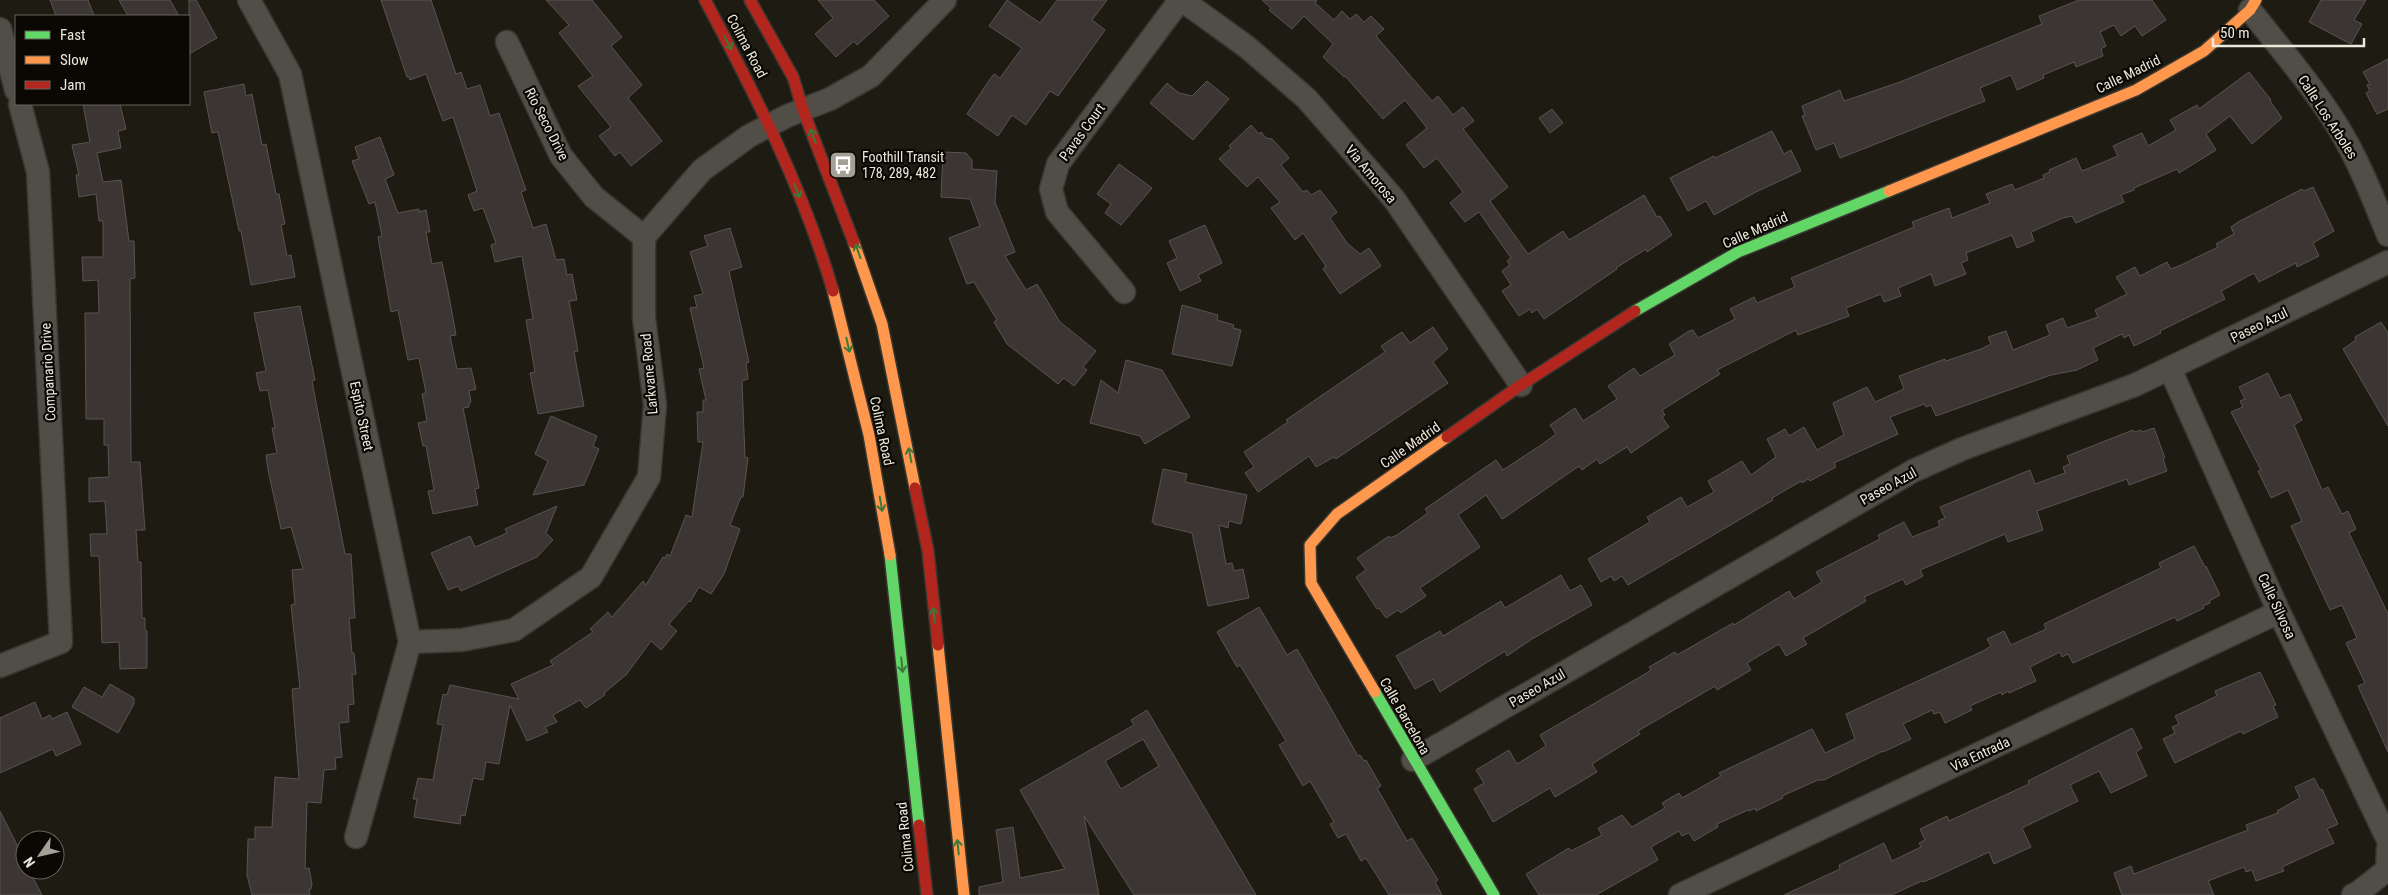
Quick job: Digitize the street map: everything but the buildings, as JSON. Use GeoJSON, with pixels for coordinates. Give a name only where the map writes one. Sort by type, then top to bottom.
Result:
{"type":"FeatureCollection","features":[{"type":"Feature","properties":{"kind":"main road","name":"Colima Road"},"geometry":{"type":"LineString","coordinates":[[705,0],[761,104],[787,117],[850,230],[882,324],[904,423],[928,551],[964,895]]}},
{"type":"Feature","properties":{"kind":"main road","name":"Colima Road"},"geometry":{"type":"LineString","coordinates":[[750,0],[793,77],[787,117],[815,235],[844,329],[872,451],[890,555],[926,895]]}},
{"type":"Feature","properties":{"kind":"main road","name":"Calle Madrid"},"geometry":{"type":"LineString","coordinates":[[1310,545],[1337,514],[1521,386],[1641,308],[1738,252],[2136,90],[2204,51],[2253,5]]}},
{"type":"Feature","properties":{"kind":"main road","name":"Calle Barcelona"},"geometry":{"type":"LineString","coordinates":[[1310,545],[1311,583],[1413,760],[1494,895]]}},
{"type":"Feature","properties":{"kind":"street","name":"Espito Street"},"geometry":{"type":"LineString","coordinates":[[250,0],[290,74],[410,642],[356,837]]}},
{"type":"Feature","properties":{"kind":"street"},"geometry":{"type":"LineString","coordinates":[[644,237],[702,170],[749,136],[787,117],[830,100],[871,76],[945,0]]}},
{"type":"Feature","properties":{"kind":"street","name":"Pavas Court"},"geometry":{"type":"LineString","coordinates":[[1124,292],[1057,212],[1051,189],[1058,164],[1181,0]]}},
{"type":"Feature","properties":{"kind":"street","name":"Via Amorosa"},"geometry":{"type":"LineString","coordinates":[[1181,0],[1246,47],[1307,99],[1394,199],[1521,386]]}},
{"type":"Feature","properties":{"kind":"street","name":"Calle Los Arboles"},"geometry":{"type":"LineString","coordinates":[[2253,5],[2315,92],[2338,128],[2363,173],[2388,235]]}},
{"type":"Feature","properties":{"kind":"street"},"geometry":{"type":"LineString","coordinates":[[0,29],[15,86]]}},
{"type":"Feature","properties":{"kind":"street","name":"Rio Seco Drive"},"geometry":{"type":"LineString","coordinates":[[507,42],[561,156],[594,197],[644,237]]}},
{"type":"Feature","properties":{"kind":"street","name":"Companario Drive"},"geometry":{"type":"LineString","coordinates":[[0,666],[61,642],[38,172],[20,105]]}},
{"type":"Feature","properties":{"kind":"street","name":"Larkvane Road"},"geometry":{"type":"LineString","coordinates":[[410,642],[462,640],[514,630],[591,577],[640,494],[649,477],[655,405],[644,318],[644,237]]}},
{"type":"Feature","properties":{"kind":"street","name":"Paseo Azul"},"geometry":{"type":"LineString","coordinates":[[1413,760],[1913,471],[1962,449],[2135,385],[2388,262]]}},
{"type":"Feature","properties":{"kind":"street","name":"Calle Silvosa"},"geometry":{"type":"LineString","coordinates":[[2170,369],[2280,612],[2388,840]]}},
{"type":"Feature","properties":{"kind":"street","name":"Via Entrada"},"geometry":{"type":"LineString","coordinates":[[1680,895],[2280,612]]}},
{"type":"Feature","properties":{"kind":"street"},"geometry":{"type":"LineString","coordinates":[[2353,895],[2359,892],[2388,859]]}},
{"type":"Feature","properties":{"kind":"traffic: fast"},"geometry":{"type":"LineString","coordinates":[[1635,311],[1738,252],[1889,191]]}},
{"type":"Feature","properties":{"kind":"traffic: fast"},"geometry":{"type":"LineString","coordinates":[[890,555],[919,825]]}},
{"type":"Feature","properties":{"kind":"traffic: fast"},"geometry":{"type":"LineString","coordinates":[[1375,692],[1494,895]]}},
{"type":"Feature","properties":{"kind":"traffic: slow"},"geometry":{"type":"LineString","coordinates":[[1889,191],[2136,90],[2204,51],[2250,10],[2256,0]]}},
{"type":"Feature","properties":{"kind":"traffic: slow"},"geometry":{"type":"LineString","coordinates":[[854,243],[882,324],[915,488]]}},
{"type":"Feature","properties":{"kind":"traffic: slow"},"geometry":{"type":"LineString","coordinates":[[833,291],[869,435],[890,555]]}},
{"type":"Feature","properties":{"kind":"traffic: slow"},"geometry":{"type":"LineString","coordinates":[[1375,692],[1311,583],[1310,545],[1337,514],[1447,437]]}},
{"type":"Feature","properties":{"kind":"traffic: slow"},"geometry":{"type":"LineString","coordinates":[[938,645],[964,895]]}},
{"type":"Feature","properties":{"kind":"traffic: jam"},"geometry":{"type":"LineString","coordinates":[[705,0],[760,106],[792,178],[821,253],[833,291]]}},
{"type":"Feature","properties":{"kind":"traffic: jam"},"geometry":{"type":"LineString","coordinates":[[750,0],[793,77],[803,110],[854,243]]}},
{"type":"Feature","properties":{"kind":"traffic: jam"},"geometry":{"type":"LineString","coordinates":[[1447,437],[1521,385],[1635,311]]}},
{"type":"Feature","properties":{"kind":"traffic: jam"},"geometry":{"type":"LineString","coordinates":[[915,488],[928,551],[938,645]]}},
{"type":"Feature","properties":{"kind":"traffic: jam"},"geometry":{"type":"LineString","coordinates":[[919,825],[927,895]]}},
{"type":"Feature","properties":{"kind":"place","name":"Foothill Transit 178, 289, 482"},"geometry":{"type":"Point","coordinates":[843,165]}}]}
